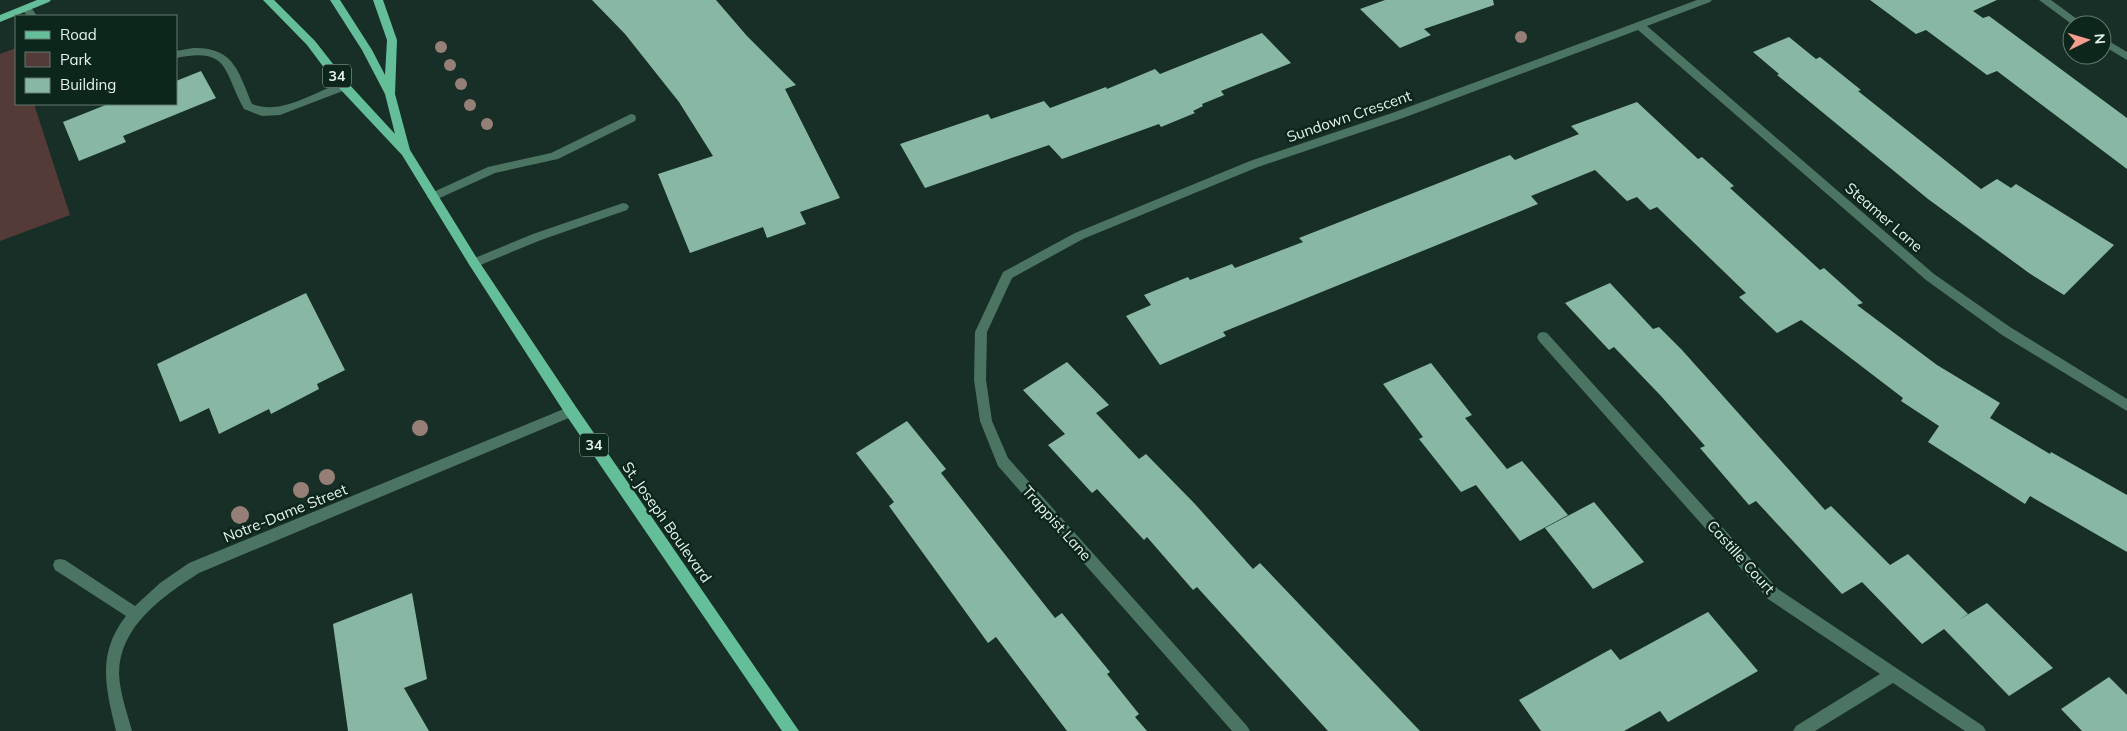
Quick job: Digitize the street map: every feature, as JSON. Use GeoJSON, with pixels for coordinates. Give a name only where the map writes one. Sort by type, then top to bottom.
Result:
{"type":"FeatureCollection","features":[{"type":"Feature","properties":{"kind":"main road"},"geometry":{"type":"LineString","coordinates":[[17,15],[29,12],[46,0]]}},
{"type":"Feature","properties":{"kind":"main road","name":"St. Joseph Boulevard"},"geometry":{"type":"LineString","coordinates":[[268,0],[311,42],[344,86],[406,152],[474,263],[570,411],[791,731]]}},
{"type":"Feature","properties":{"kind":"main road","name":"St. Joseph Boulevard"},"geometry":{"type":"LineString","coordinates":[[335,0],[367,50],[390,94],[406,152]]}},
{"type":"Feature","properties":{"kind":"main road"},"geometry":{"type":"LineString","coordinates":[[378,0],[392,40],[390,94]]}},
{"type":"Feature","properties":{"kind":"main road"},"geometry":{"type":"LineString","coordinates":[[0,19],[15,15]]}},
{"type":"Feature","properties":{"kind":"street","name":"Sundown Crescent"},"geometry":{"type":"LineString","coordinates":[[1007,274],[1079,236],[1254,164],[1399,115],[1707,0]]}},
{"type":"Feature","properties":{"kind":"street"},"geometry":{"type":"LineString","coordinates":[[2044,0],[2066,15]]}},
{"type":"Feature","properties":{"kind":"street","name":"Steamer Lane"},"geometry":{"type":"LineString","coordinates":[[1640,26],[1930,277],[2006,331],[2127,406]]}},
{"type":"Feature","properties":{"kind":"street"},"geometry":{"type":"LineString","coordinates":[[2112,47],[2127,57]]}},
{"type":"Feature","properties":{"kind":"street"},"geometry":{"type":"LineString","coordinates":[[178,55],[202,51],[216,53],[226,60],[248,106],[262,112],[280,111],[344,86]]}},
{"type":"Feature","properties":{"kind":"street"},"geometry":{"type":"LineString","coordinates":[[433,197],[492,170],[554,156],[631,118]]}},
{"type":"Feature","properties":{"kind":"street"},"geometry":{"type":"LineString","coordinates":[[474,263],[537,237],[623,207]]}},
{"type":"Feature","properties":{"kind":"street","name":"Trappist Lane"},"geometry":{"type":"LineString","coordinates":[[1007,274],[982,332],[980,380],[986,421],[1003,462],[1242,731]]}},
{"type":"Feature","properties":{"kind":"street","name":"Castille Court"},"geometry":{"type":"LineString","coordinates":[[1543,336],[1773,594],[1978,731]]}},
{"type":"Feature","properties":{"kind":"street","name":"Notre-Dame Street"},"geometry":{"type":"LineString","coordinates":[[124,731],[112,674],[117,645],[135,614],[163,587],[194,568],[488,447],[570,411]]}},
{"type":"Feature","properties":{"kind":"street"},"geometry":{"type":"LineString","coordinates":[[60,565],[135,614]]}},
{"type":"Feature","properties":{"kind":"street"},"geometry":{"type":"LineString","coordinates":[[1801,731],[1894,674]]}},
{"type":"Feature","properties":{"kind":"green space"},"geometry":{"type":"Polygon","coordinates":[[[15,48],[15,105],[34,105],[70,215],[0,241],[0,54],[15,48]]]}},
{"type":"Feature","properties":{"kind":"building"},"geometry":{"type":"Polygon","coordinates":[[[592,0],[716,0],[747,36],[796,85],[785,89],[840,198],[800,212],[806,224],[767,238],[763,227],[690,253],[658,174],[713,156],[679,102],[625,34],[592,0]]]}},
{"type":"Feature","properties":{"kind":"building"},"geometry":{"type":"Polygon","coordinates":[[[1385,0],[1493,0],[1494,5],[1424,29],[1431,35],[1400,48],[1360,9],[1385,0]]]}},
{"type":"Feature","properties":{"kind":"building"},"geometry":{"type":"Polygon","coordinates":[[[1870,0],[1997,0],[1973,11],[1983,18],[1989,16],[2127,118],[2127,169],[1997,71],[1987,75],[1926,30],[1916,34],[1870,0]]]}},
{"type":"Feature","properties":{"kind":"building"},"geometry":{"type":"Polygon","coordinates":[[[1262,33],[1291,63],[1221,91],[1224,95],[1202,104],[1203,106],[1193,111],[1195,113],[1161,127],[1159,124],[1062,159],[1049,145],[925,188],[900,144],[988,114],[991,119],[1044,101],[1050,108],[1106,87],[1107,89],[1155,69],[1160,74],[1262,33]]]}},
{"type":"Feature","properties":{"kind":"building"},"geometry":{"type":"Polygon","coordinates":[[[1789,37],[1816,59],[1820,57],[1861,90],[1858,91],[1981,189],[1997,179],[2011,188],[2016,184],[2114,245],[2064,295],[2029,273],[1928,199],[1777,75],[1779,74],[1753,52],[1789,37]]]}},
{"type":"Feature","properties":{"kind":"building"},"geometry":{"type":"Polygon","coordinates":[[[201,71],[216,98],[123,136],[126,142],[79,161],[63,122],[106,105],[178,105],[178,80],[201,71]]]}},
{"type":"Feature","properties":{"kind":"building"},"geometry":{"type":"Polygon","coordinates":[[[1637,102],[1698,159],[1702,157],[1734,186],[1730,188],[1820,270],[1824,268],[1863,303],[1857,305],[1937,365],[2000,403],[1990,418],[2050,454],[2051,452],[2127,495],[2127,552],[2030,496],[2025,504],[1928,442],[1939,426],[1901,401],[1903,398],[1801,320],[1777,333],[1739,297],[1746,293],[1657,207],[1650,210],[1637,197],[1627,201],[1595,170],[1531,196],[1538,204],[1223,332],[1226,336],[1160,365],[1126,316],[1151,305],[1144,295],[1188,277],[1190,280],[1232,264],[1235,268],[1303,242],[1299,238],[1510,155],[1515,160],[1579,134],[1571,126],[1637,102]]]}},
{"type":"Feature","properties":{"kind":"building"},"geometry":{"type":"Polygon","coordinates":[[[1610,283],[1653,329],[1659,327],[1682,350],[1825,510],[1831,506],[1890,565],[1908,554],[1968,614],[1957,621],[1987,603],[2053,668],[2009,696],[1944,629],[1922,644],[1862,582],[1842,594],[1756,501],[1749,505],[1700,448],[1705,446],[1661,396],[1614,347],[1609,350],[1565,303],[1610,283]]]}},
{"type":"Feature","properties":{"kind":"building"},"geometry":{"type":"Polygon","coordinates":[[[306,293],[345,370],[317,384],[319,389],[271,414],[269,409],[219,434],[209,408],[180,422],[157,364],[306,293]]]}},
{"type":"Feature","properties":{"kind":"building"},"geometry":{"type":"Polygon","coordinates":[[[1067,362],[1109,405],[1096,413],[1139,459],[1146,454],[1195,504],[1253,569],[1260,563],[1420,731],[1328,731],[1197,587],[1193,590],[1147,537],[1144,540],[1097,489],[1092,493],[1048,445],[1065,434],[1023,390],[1067,362]]]}},
{"type":"Feature","properties":{"kind":"building"},"geometry":{"type":"Polygon","coordinates":[[[1431,363],[1472,415],[1465,418],[1507,469],[1522,461],[1568,515],[1520,541],[1476,485],[1461,492],[1419,439],[1423,437],[1383,384],[1431,363]]]}},
{"type":"Feature","properties":{"kind":"building"},"geometry":{"type":"Polygon","coordinates":[[[907,421],[946,469],[941,473],[1055,618],[1062,613],[1110,672],[1107,674],[1139,714],[1135,717],[1147,731],[1067,731],[996,637],[988,643],[889,506],[894,502],[856,453],[907,421]]]}},
{"type":"Feature","properties":{"kind":"building"},"geometry":{"type":"Polygon","coordinates":[[[1594,502],[1644,562],[1593,589],[1545,528],[1594,502]]]}},
{"type":"Feature","properties":{"kind":"building"},"geometry":{"type":"Polygon","coordinates":[[[412,593],[427,679],[404,688],[429,731],[348,731],[333,624],[412,593]]]}},
{"type":"Feature","properties":{"kind":"building"},"geometry":{"type":"Polygon","coordinates":[[[1708,612],[1758,671],[1668,722],[1660,711],[1624,731],[1541,731],[1519,700],[1611,649],[1620,660],[1708,612]]]}},
{"type":"Feature","properties":{"kind":"building"},"geometry":{"type":"Polygon","coordinates":[[[2109,677],[2127,695],[2127,731],[2082,731],[2061,709],[2109,677]]]}}]}
